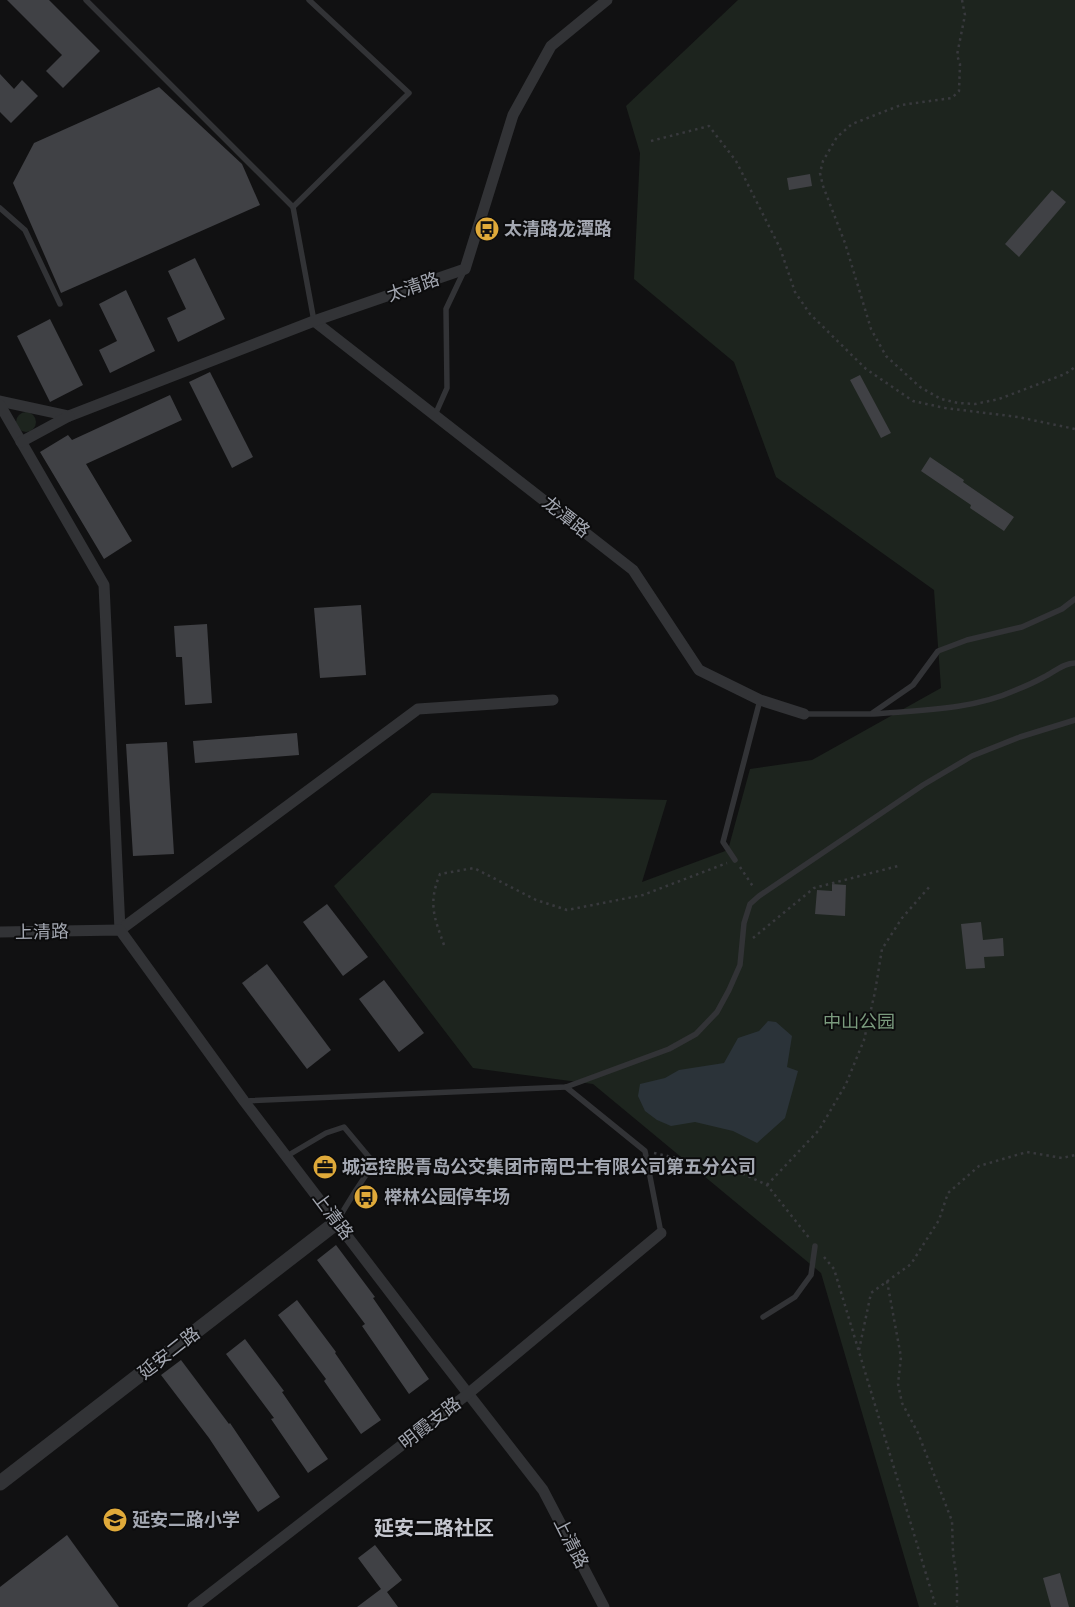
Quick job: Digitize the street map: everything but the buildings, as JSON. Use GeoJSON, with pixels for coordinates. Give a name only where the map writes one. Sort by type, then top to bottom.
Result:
{"type":"FeatureCollection","features":[{"type":"Feature","properties":{"kind":"street"},"geometry":{"type":"LineString","coordinates":[[465,269],[513,115],[551,46],[607,0]]}},
{"type":"Feature","properties":{"kind":"street","name":"太清路"},"geometry":{"type":"LineString","coordinates":[[21,442],[69,416],[314,321],[465,269]]}},
{"type":"Feature","properties":{"kind":"street","name":"龙潭路"},"geometry":{"type":"LineString","coordinates":[[314,321],[633,570],[699,670],[760,700],[804,714]]}},
{"type":"Feature","properties":{"kind":"street"},"geometry":{"type":"LineString","coordinates":[[0,403],[69,416]]}},
{"type":"Feature","properties":{"kind":"street"},"geometry":{"type":"LineString","coordinates":[[0,403],[104,585],[120,930]]}},
{"type":"Feature","properties":{"kind":"street"},"geometry":{"type":"LineString","coordinates":[[120,930],[418,709],[553,700]]}},
{"type":"Feature","properties":{"kind":"street","name":"上清路"},"geometry":{"type":"LineString","coordinates":[[0,932],[120,930],[244,1101],[543,1490],[604,1607]]}},
{"type":"Feature","properties":{"kind":"street","name":"延安二路"},"geometry":{"type":"LineString","coordinates":[[0,1483],[337,1222]]}},
{"type":"Feature","properties":{"kind":"street","name":"明霞支路"},"geometry":{"type":"LineString","coordinates":[[193,1607],[468,1393],[661,1233]]}},
{"type":"Feature","properties":{"kind":"lane"},"geometry":{"type":"LineString","coordinates":[[86,0],[293,207],[314,321]]}},
{"type":"Feature","properties":{"kind":"lane"},"geometry":{"type":"LineString","coordinates":[[293,207],[410,93],[309,0]]}},
{"type":"Feature","properties":{"kind":"lane"},"geometry":{"type":"LineString","coordinates":[[0,208],[25,230],[60,304]]}},
{"type":"Feature","properties":{"kind":"lane"},"geometry":{"type":"LineString","coordinates":[[435,415],[447,388],[446,309],[465,269]]}},
{"type":"Feature","properties":{"kind":"lane"},"geometry":{"type":"LineString","coordinates":[[871,714],[913,685],[938,651],[967,640],[1022,627],[1062,609],[1075,599]]}},
{"type":"Feature","properties":{"kind":"lane"},"geometry":{"type":"LineString","coordinates":[[804,714],[871,714],[983,702],[1013,692],[1069,663],[1075,663]]}},
{"type":"Feature","properties":{"kind":"lane"},"geometry":{"type":"LineString","coordinates":[[735,860],[723,842],[760,700]]}},
{"type":"Feature","properties":{"kind":"lane"},"geometry":{"type":"LineString","coordinates":[[244,1101],[566,1086],[669,1049],[696,1034],[717,1012],[740,966],[744,923],[750,904],[759,896],[923,784],[972,756],[1075,720]]}},
{"type":"Feature","properties":{"kind":"lane"},"geometry":{"type":"LineString","coordinates":[[566,1086],[644,1151],[661,1233]]}},
{"type":"Feature","properties":{"kind":"lane"},"geometry":{"type":"LineString","coordinates":[[287,1156],[326,1133],[344,1127],[374,1163],[337,1222]]}},
{"type":"Feature","properties":{"kind":"lane"},"geometry":{"type":"LineString","coordinates":[[763,1317],[795,1297],[811,1274],[815,1246]]}},
{"type":"Feature","properties":{"kind":"path"},"geometry":{"type":"LineString","coordinates":[[962,0],[965,15],[957,55],[960,64],[959,91],[952,98],[901,105],[852,124],[837,137],[823,161],[820,173],[824,186],[845,243],[871,329],[886,356],[920,387],[941,399],[975,404],[999,399],[1064,374],[1075,367]]}},
{"type":"Feature","properties":{"kind":"path"},"geometry":{"type":"LineString","coordinates":[[651,141],[709,126],[736,161],[780,248],[795,292],[810,314],[866,369],[913,400],[945,408],[1018,417],[1075,429]]}},
{"type":"Feature","properties":{"kind":"path"},"geometry":{"type":"LineString","coordinates":[[444,945],[433,915],[434,888],[440,874],[474,868],[536,900],[567,910],[643,895],[735,860],[759,896]]}},
{"type":"Feature","properties":{"kind":"path"},"geometry":{"type":"LineString","coordinates":[[742,947],[814,888],[898,866]]}},
{"type":"Feature","properties":{"kind":"path"},"geometry":{"type":"LineString","coordinates":[[766,1184],[819,1130],[846,1084],[864,1040],[876,992],[882,949],[902,918],[931,885]]}},
{"type":"Feature","properties":{"kind":"path"},"geometry":{"type":"LineString","coordinates":[[644,1151],[739,1172],[766,1184],[834,1269],[936,1607]]}},
{"type":"Feature","properties":{"kind":"path"},"geometry":{"type":"LineString","coordinates":[[859,1351],[871,1293],[911,1264],[939,1220],[948,1193],[979,1166],[1027,1152],[1062,1158],[1075,1155]]}},
{"type":"Feature","properties":{"kind":"path"},"geometry":{"type":"LineString","coordinates":[[887,1281],[901,1357],[898,1384],[902,1403],[918,1433],[952,1521],[953,1553],[957,1580],[957,1607]]}},
{"type":"Feature","properties":{"kind":"green space","name":"中山公园"},"geometry":{"type":"Polygon","coordinates":[[[738,0],[1075,0],[1075,1607],[919,1607],[821,1273],[593,1084],[473,1068],[334,886],[432,793],[667,800],[642,882],[728,850],[750,769],[812,760],[941,688],[934,590],[776,477],[734,362],[634,279],[640,153],[626,106],[738,0]]]}},
{"type":"Feature","properties":{"kind":"green space"},"geometry":{"type":"Polygon","coordinates":[[[26,412],[33,415],[36,422],[33,429],[26,432],[19,429],[16,422],[19,415],[26,412]]]}},
{"type":"Feature","properties":{"kind":"shaded area"},"geometry":{"type":"Polygon","coordinates":[[[768,1021],[776,1022],[792,1036],[787,1067],[798,1071],[785,1118],[757,1143],[733,1131],[695,1122],[671,1126],[657,1120],[645,1111],[638,1096],[640,1084],[665,1078],[679,1070],[724,1063],[738,1038],[759,1031],[768,1021]]]}},
{"type":"Feature","properties":{"kind":"place","name":"太清路龙潭路"},"geometry":{"type":"Point","coordinates":[487,229]}},
{"type":"Feature","properties":{"kind":"place","name":"城运控股青岛公交集团市南巴士有限公司第五分公司"},"geometry":{"type":"Point","coordinates":[325,1167]}},
{"type":"Feature","properties":{"kind":"place","name":"榉林公园停车场"},"geometry":{"type":"Point","coordinates":[366,1197]}},
{"type":"Feature","properties":{"kind":"place","name":"延安二路小学"},"geometry":{"type":"Point","coordinates":[115,1520]}},
{"type":"Feature","properties":{"kind":"district","name":"延安二路社区"},"geometry":{"type":"Point","coordinates":[434,1528]}}]}
